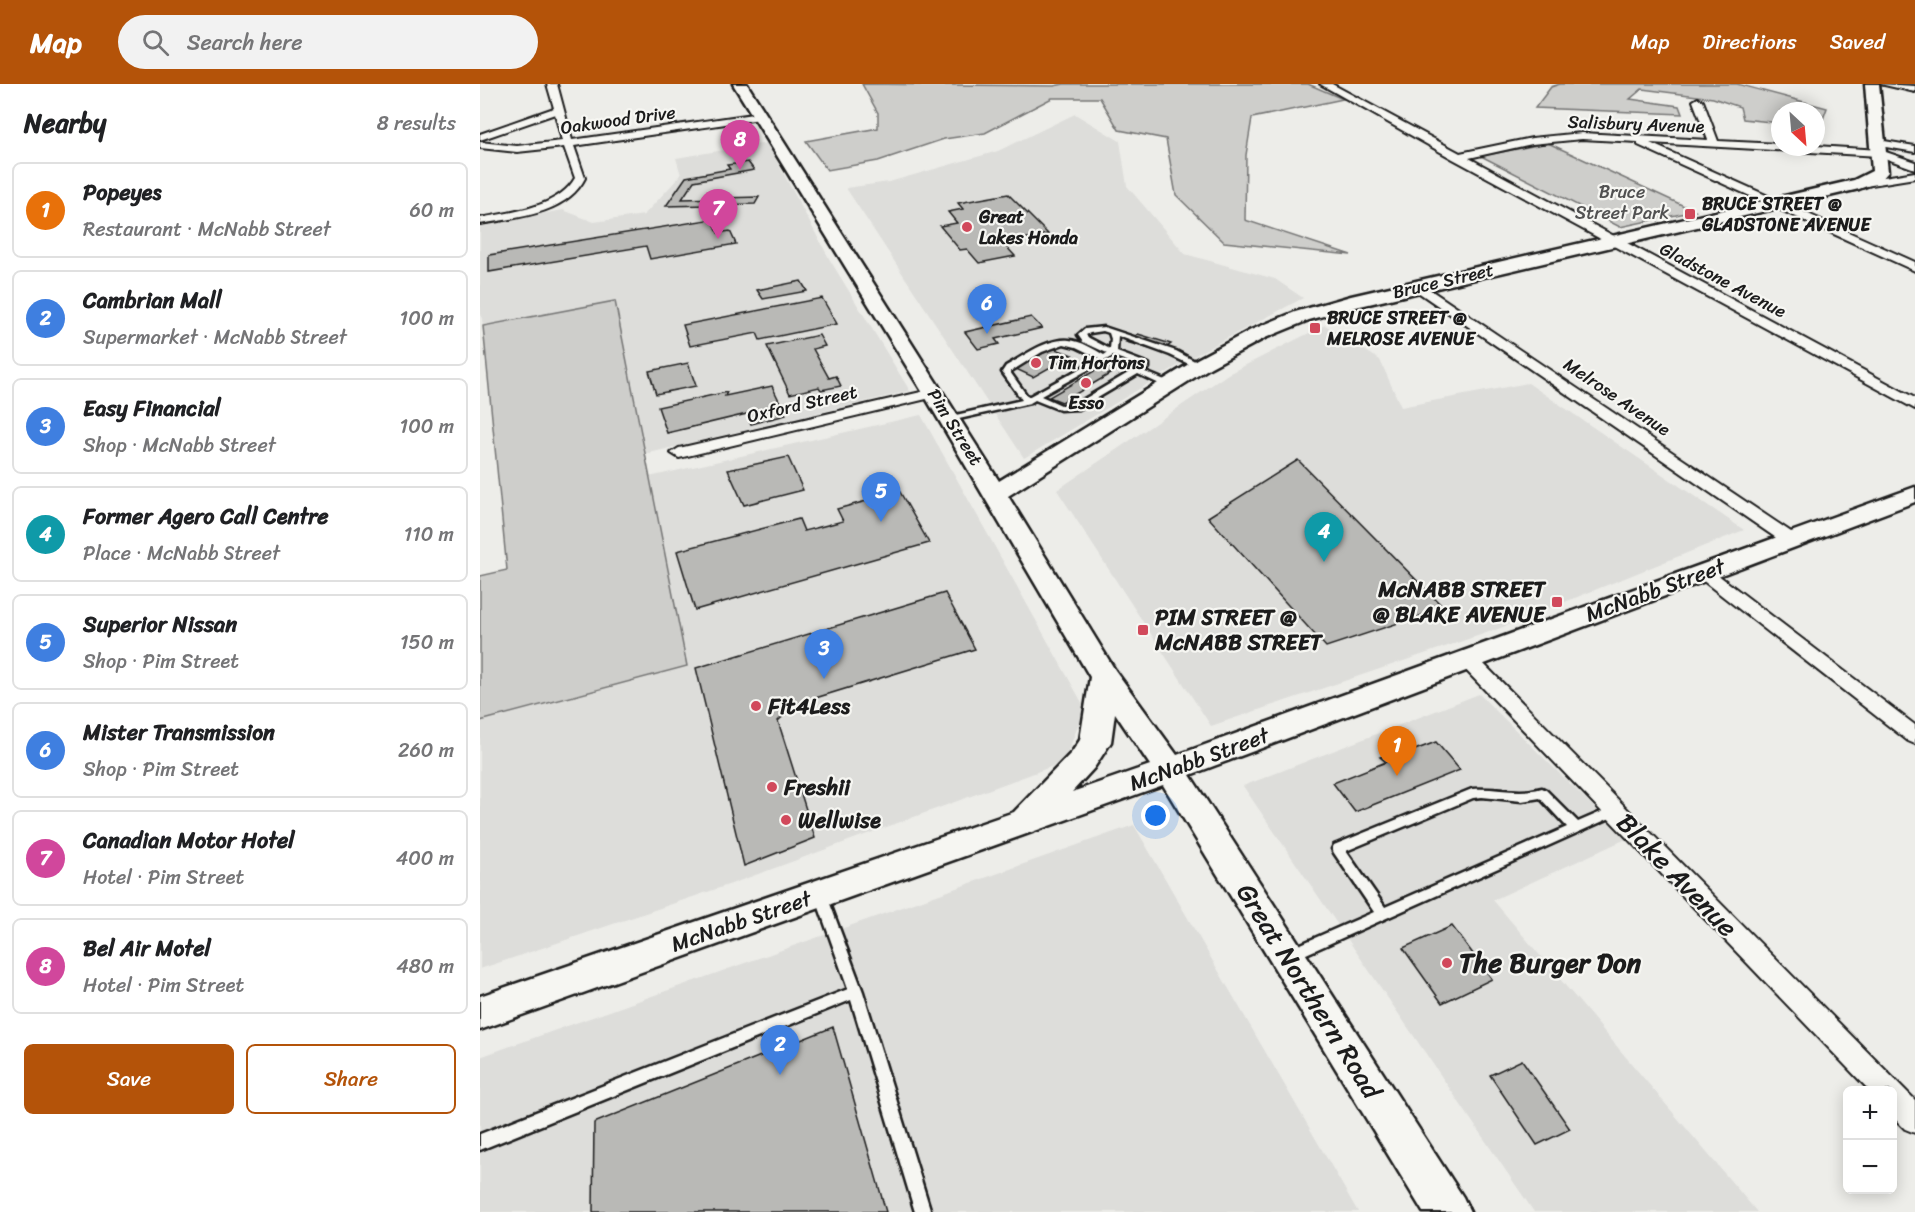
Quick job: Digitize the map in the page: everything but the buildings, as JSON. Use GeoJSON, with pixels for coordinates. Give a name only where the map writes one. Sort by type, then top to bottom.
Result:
{"type":"FeatureCollection","features":[{"type":"Feature","properties":{"kind":"main road","name":"Pim Street"},"geometry":{"type":"LineString","coordinates":[[740,84],[934,393],[1105,677],[1170,770]]}},
{"type":"Feature","properties":{"kind":"main road","name":"Bruce Street"},"geometry":{"type":"LineString","coordinates":[[995,494],[1200,366],[1258,334],[1302,316],[1351,302],[1860,184],[1874,178],[1880,172],[1872,84]]}},
{"type":"Feature","properties":{"kind":"main road","name":"McNabb Street"},"geometry":{"type":"LineString","coordinates":[[480,1013],[1170,770],[1703,572],[1912,498]]}},
{"type":"Feature","properties":{"kind":"main road"},"geometry":{"type":"LineString","coordinates":[[1022,822],[1083,760],[1095,741],[1105,677]]}},
{"type":"Feature","properties":{"kind":"main road","name":"Great Northern Road"},"geometry":{"type":"LineString","coordinates":[[1170,770],[1448,1212]]}},
{"type":"Feature","properties":{"kind":"street"},"geometry":{"type":"LineString","coordinates":[[480,221],[516,215],[538,207],[573,190],[580,178],[552,84]]}},
{"type":"Feature","properties":{"kind":"street"},"geometry":{"type":"LineString","coordinates":[[1327,85],[1347,84]]}},
{"type":"Feature","properties":{"kind":"street"},"geometry":{"type":"LineString","coordinates":[[1885,84],[1915,89]]}},
{"type":"Feature","properties":{"kind":"street","name":"Gladstone Avenue"},"geometry":{"type":"LineString","coordinates":[[1327,85],[1915,404]]}},
{"type":"Feature","properties":{"kind":"street"},"geometry":{"type":"LineString","coordinates":[[1698,101],[1714,143]]}},
{"type":"Feature","properties":{"kind":"street"},"geometry":{"type":"LineString","coordinates":[[480,137],[559,109]]}},
{"type":"Feature","properties":{"kind":"street","name":"Oakwood Drive"},"geometry":{"type":"LineString","coordinates":[[480,145],[517,149],[568,144],[760,116]]}},
{"type":"Feature","properties":{"kind":"street","name":"Salisbury Avenue"},"geometry":{"type":"LineString","coordinates":[[1457,157],[1532,141],[1582,136],[1771,146]]}},
{"type":"Feature","properties":{"kind":"street"},"geometry":{"type":"LineString","coordinates":[[1631,138],[1915,267]]}},
{"type":"Feature","properties":{"kind":"street","name":"Salisbury Avenue"},"geometry":{"type":"LineString","coordinates":[[1825,147],[1915,149]]}},
{"type":"Feature","properties":{"kind":"street"},"geometry":{"type":"LineString","coordinates":[[1879,148],[1915,166]]}},
{"type":"Feature","properties":{"kind":"street","name":"Bruce Street"},"geometry":{"type":"LineString","coordinates":[[1860,184],[1915,175]]}},
{"type":"Feature","properties":{"kind":"street","name":"Melrose Avenue"},"geometry":{"type":"LineString","coordinates":[[1420,287],[1791,540]]}},
{"type":"Feature","properties":{"kind":"street","name":"Oxford Street"},"geometry":{"type":"LineString","coordinates":[[679,453],[934,393]]}},
{"type":"Feature","properties":{"kind":"street"},"geometry":{"type":"LineString","coordinates":[[1703,572],[1915,736]]}},
{"type":"Feature","properties":{"kind":"street","name":"Blake Avenue"},"geometry":{"type":"LineString","coordinates":[[1467,659],[1883,1086]]}},
{"type":"Feature","properties":{"kind":"street"},"geometry":{"type":"LineString","coordinates":[[1897,1100],[1915,1119]]}},
{"type":"Feature","properties":{"kind":"lane"},"geometry":{"type":"LineString","coordinates":[[1036,397],[1056,407],[1068,409],[1076,407],[1146,366],[1086,340],[1082,335],[1100,329],[1173,353],[1200,366]]}},
{"type":"Feature","properties":{"kind":"lane"},"geometry":{"type":"LineString","coordinates":[[1113,333],[1115,339],[1113,353]]}},
{"type":"Feature","properties":{"kind":"lane"},"geometry":{"type":"LineString","coordinates":[[1028,401],[1006,372],[1047,346],[1068,342],[1105,357]]}},
{"type":"Feature","properties":{"kind":"lane"},"geometry":{"type":"LineString","coordinates":[[950,419],[1028,401],[1113,353]]}},
{"type":"Feature","properties":{"kind":"lane"},"geometry":{"type":"LineString","coordinates":[[1137,371],[1169,385]]}},
{"type":"Feature","properties":{"kind":"lane"},"geometry":{"type":"LineString","coordinates":[[1383,914],[1338,849],[1472,794],[1485,791],[1514,798],[1526,798],[1542,793],[1576,828]]}},
{"type":"Feature","properties":{"kind":"lane"},"geometry":{"type":"LineString","coordinates":[[1287,957],[1615,811]]}},
{"type":"Feature","properties":{"kind":"lane"},"geometry":{"type":"LineString","coordinates":[[820,893],[856,992],[923,1212]]}},
{"type":"Feature","properties":{"kind":"lane"},"geometry":{"type":"LineString","coordinates":[[480,1142],[856,992]]}},
{"type":"Feature","properties":{"kind":"shaded area"},"geometry":{"type":"Polygon","coordinates":[[[1075,114],[1120,141],[1127,186],[1185,254],[1275,279],[1303,298],[1199,353],[1024,458],[846,188],[889,182],[998,151],[1075,114]]]}},
{"type":"Feature","properties":{"kind":"shaded area"},"geometry":{"type":"Polygon","coordinates":[[[767,143],[830,260],[910,391],[645,454],[615,301],[483,326],[480,307],[480,225],[563,210],[594,222],[644,215],[681,175],[676,158],[767,143]]]}},
{"type":"Feature","properties":{"kind":"shaded area"},"geometry":{"type":"Polygon","coordinates":[[[1325,325],[1380,360],[1401,407],[1528,383],[1744,530],[1498,629],[1211,726],[1057,490],[1228,374],[1325,325]]]}},
{"type":"Feature","properties":{"kind":"shaded area"},"geometry":{"type":"Polygon","coordinates":[[[921,415],[1085,708],[1064,762],[731,884],[480,969],[480,721],[687,666],[649,477],[921,415]]]}},
{"type":"Feature","properties":{"kind":"shaded area"},"geometry":{"type":"Polygon","coordinates":[[[1479,694],[1626,839],[1493,900],[1757,1212],[1534,1212],[1243,786],[1479,694]]]}},
{"type":"Feature","properties":{"kind":"shaded area"},"geometry":{"type":"Polygon","coordinates":[[[1134,825],[1358,1212],[480,1212],[480,1057],[1134,825]]]}},
{"type":"Feature","properties":{"kind":"green space"},"geometry":{"type":"Polygon","coordinates":[[[862,84],[1054,86],[1064,84],[1308,84],[1343,99],[1252,118],[1246,155],[1245,220],[1351,255],[1224,242],[1176,195],[1166,139],[1119,130],[1100,98],[1052,98],[985,133],[944,139],[878,161],[827,170],[806,141],[878,128],[878,113],[862,84]]]}},
{"type":"Feature","properties":{"kind":"green space"},"geometry":{"type":"Polygon","coordinates":[[[1560,84],[1737,84],[1804,102],[1771,102],[1771,122],[1743,119],[1740,107],[1713,98],[1642,89],[1630,99],[1679,106],[1682,114],[1535,108],[1551,87],[1560,84]]]}},
{"type":"Feature","properties":{"kind":"green space","name":"Bruce Street Park"},"geometry":{"type":"Polygon","coordinates":[[[1548,143],[1695,211],[1620,227],[1481,156],[1548,143]]]}},
{"type":"Feature","properties":{"kind":"green space"},"geometry":{"type":"Polygon","coordinates":[[[615,301],[687,666],[480,721],[480,576],[507,570],[483,326],[615,301]]]}},
{"type":"Feature","properties":{"kind":"place","name":"Bel Air Motel"},"geometry":{"type":"Point","coordinates":[740,170]}},
{"type":"Feature","properties":{"kind":"place","name":"BRUCE STREET @ GLADSTONE AVENUE"},"geometry":{"type":"Point","coordinates":[1690,214]}},
{"type":"Feature","properties":{"kind":"place","name":"Great Lakes Honda"},"geometry":{"type":"Point","coordinates":[967,227]}},
{"type":"Feature","properties":{"kind":"place","name":"Canadian Motor Hotel"},"geometry":{"type":"Point","coordinates":[718,239]}},
{"type":"Feature","properties":{"kind":"place","name":"BRUCE STREET @ MELROSE AVENUE"},"geometry":{"type":"Point","coordinates":[1315,328]}},
{"type":"Feature","properties":{"kind":"place","name":"Mister Transmission"},"geometry":{"type":"Point","coordinates":[987,334]}},
{"type":"Feature","properties":{"kind":"place","name":"Tim Hortons"},"geometry":{"type":"Point","coordinates":[1036,363]}},
{"type":"Feature","properties":{"kind":"place","name":"Esso"},"geometry":{"type":"Point","coordinates":[1086,383]}},
{"type":"Feature","properties":{"kind":"place","name":"Superior Nissan"},"geometry":{"type":"Point","coordinates":[881,522]}},
{"type":"Feature","properties":{"kind":"place","name":"Former Agero Call Centre"},"geometry":{"type":"Point","coordinates":[1324,562]}},
{"type":"Feature","properties":{"kind":"place","name":"McNABB STREET @ BLAKE AVENUE"},"geometry":{"type":"Point","coordinates":[1557,602]}},
{"type":"Feature","properties":{"kind":"place","name":"PIM STREET @ McNABB STREET"},"geometry":{"type":"Point","coordinates":[1143,630]}},
{"type":"Feature","properties":{"kind":"place","name":"Easy Financial"},"geometry":{"type":"Point","coordinates":[824,679]}},
{"type":"Feature","properties":{"kind":"place","name":"Fit4Less"},"geometry":{"type":"Point","coordinates":[756,706]}},
{"type":"Feature","properties":{"kind":"place","name":"Popeyes"},"geometry":{"type":"Point","coordinates":[1397,776]}},
{"type":"Feature","properties":{"kind":"place","name":"Freshii"},"geometry":{"type":"Point","coordinates":[772,787]}},
{"type":"Feature","properties":{"kind":"place","name":"Wellwise"},"geometry":{"type":"Point","coordinates":[786,820]}},
{"type":"Feature","properties":{"kind":"place","name":"The Burger Don"},"geometry":{"type":"Point","coordinates":[1447,963]}},
{"type":"Feature","properties":{"kind":"place","name":"Cambrian Mall"},"geometry":{"type":"Point","coordinates":[780,1075]}}]}
